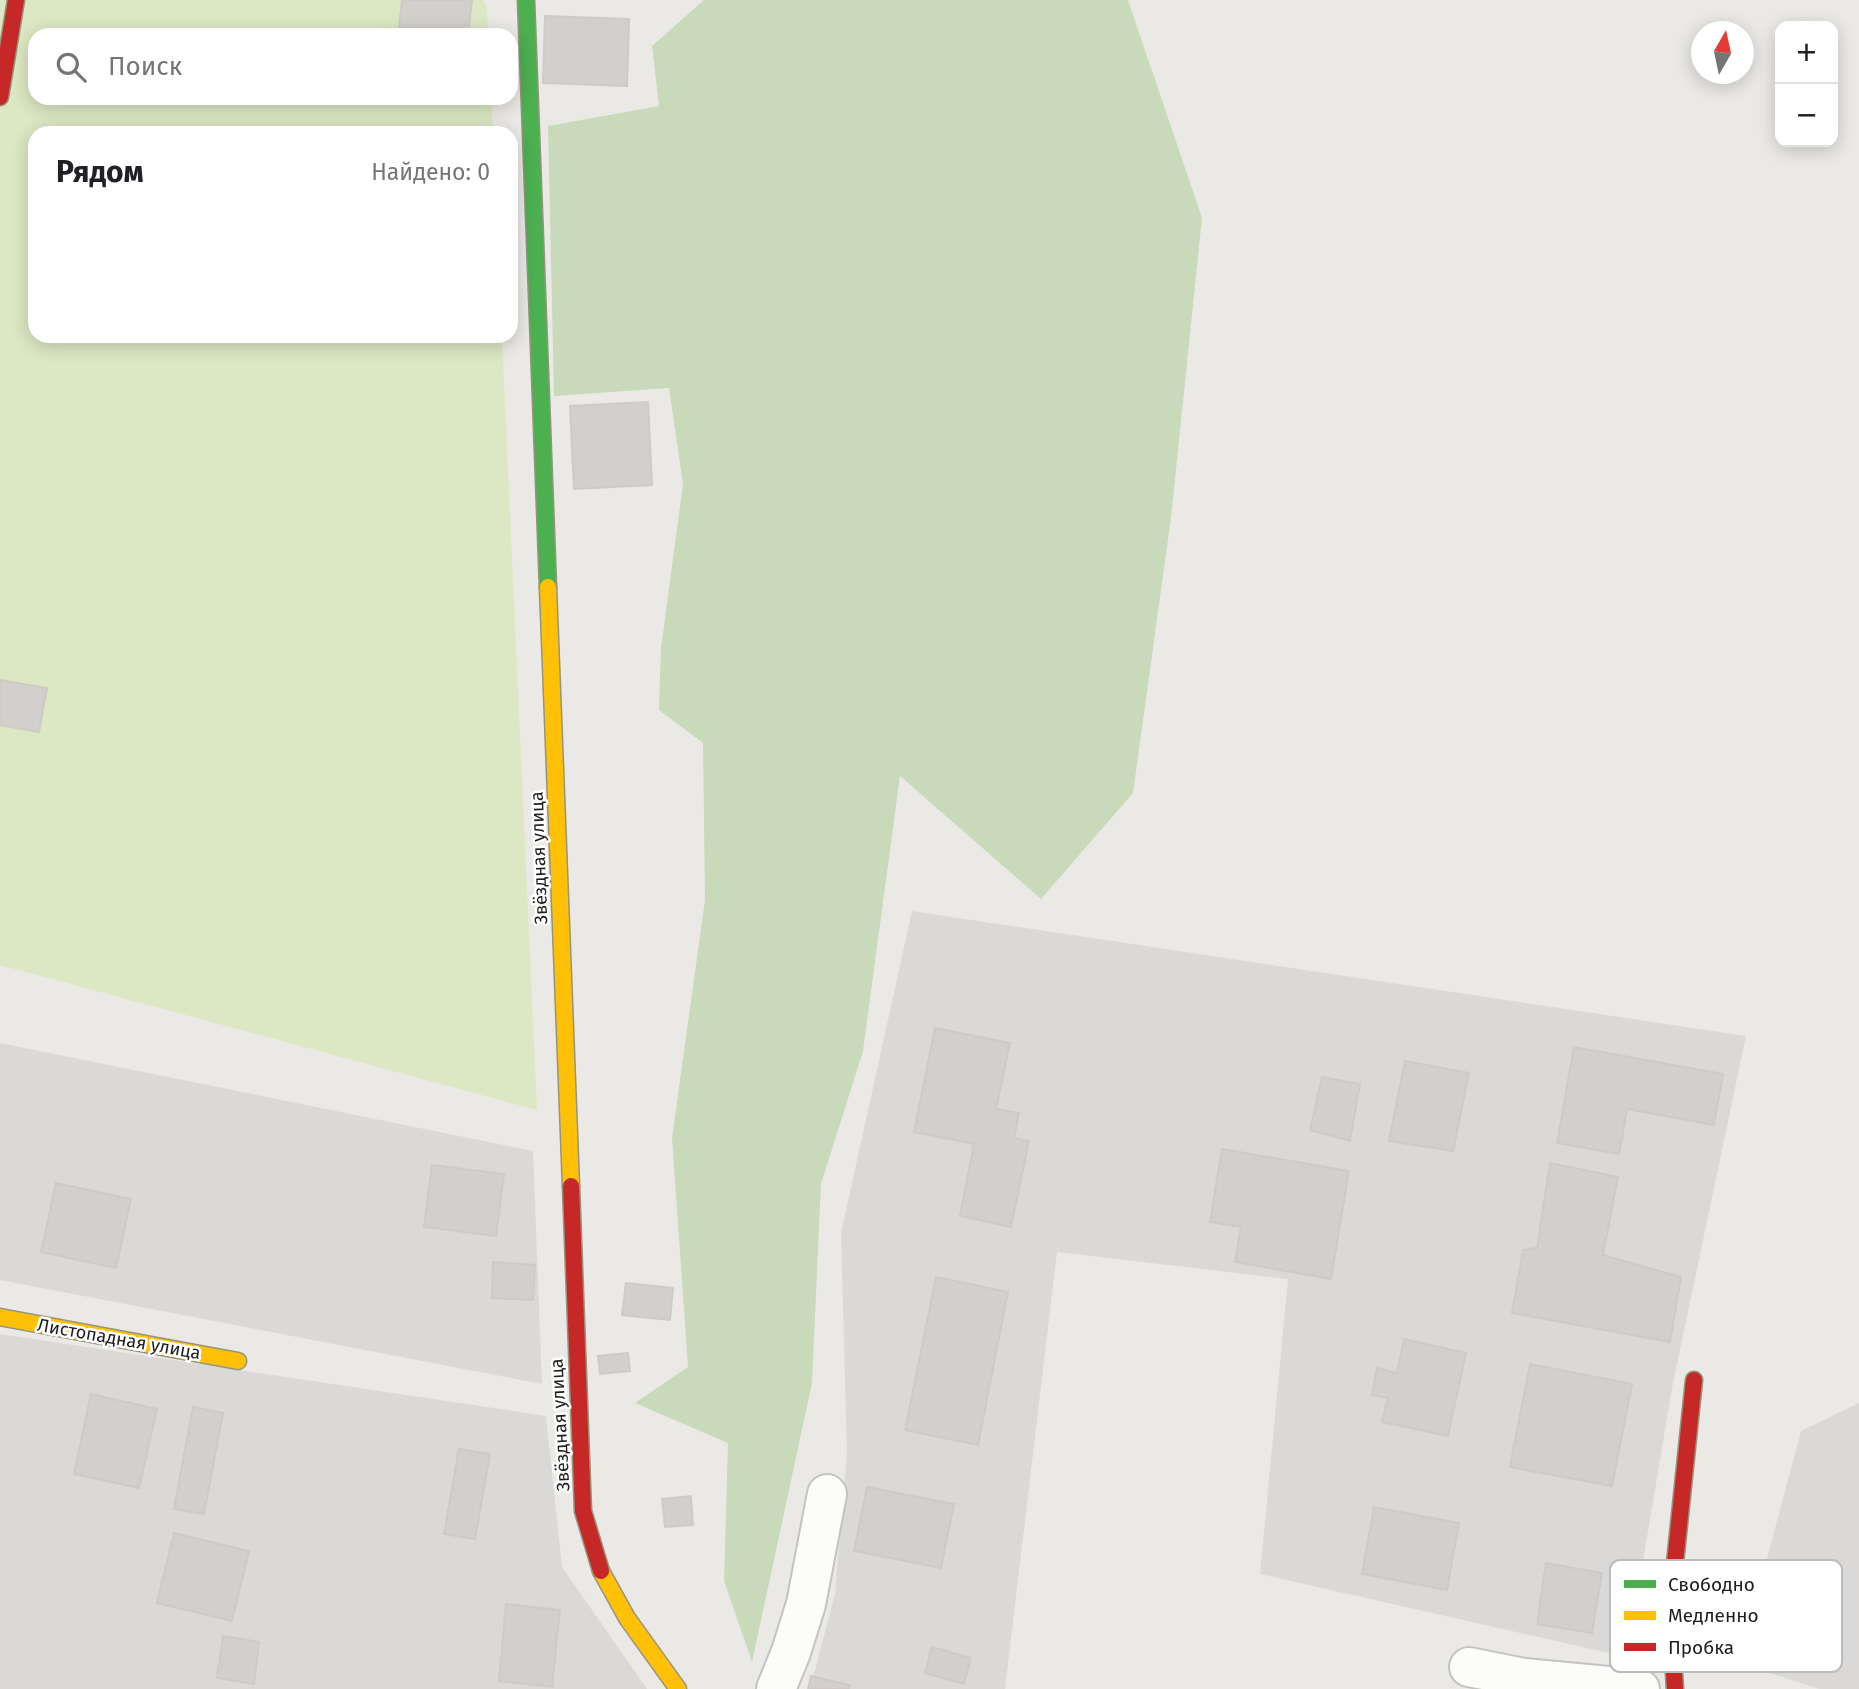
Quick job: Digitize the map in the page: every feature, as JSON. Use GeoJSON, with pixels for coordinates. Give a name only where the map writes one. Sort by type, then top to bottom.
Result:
{"type":"FeatureCollection","features":[{"type":"Feature","properties":{"kind":"street"},"geometry":{"type":"LineString","coordinates":[[0,96],[16,0]]}},
{"type":"Feature","properties":{"kind":"street","name":"Звёздная улица"},"geometry":{"type":"LineString","coordinates":[[526,0],[583,1511],[599,1567],[627,1618],[678,1689]]}},
{"type":"Feature","properties":{"kind":"street","name":"Листопадная улица"},"geometry":{"type":"LineString","coordinates":[[0,1317],[238,1361]]}},
{"type":"Feature","properties":{"kind":"street"},"geometry":{"type":"LineString","coordinates":[[1675,1560],[1694,1380]]}},
{"type":"Feature","properties":{"kind":"street"},"geometry":{"type":"LineString","coordinates":[[776,1689],[806,1604],[827,1494]]}},
{"type":"Feature","properties":{"kind":"street"},"geometry":{"type":"LineString","coordinates":[[1469,1667],[1524,1678],[1640,1689]]}},
{"type":"Feature","properties":{"kind":"shaded area"},"geometry":{"type":"Polygon","coordinates":[[[912,911],[1746,1036],[1672,1388],[1643,1560],[1610,1560],[1610,1653],[1260,1574],[1288,1279],[1057,1252],[1005,1689],[810,1689],[835,1594],[847,1454],[841,1233],[912,911]]]}},
{"type":"Feature","properties":{"kind":"shaded area"},"geometry":{"type":"Polygon","coordinates":[[[0,1043],[533,1151],[542,1384],[0,1280],[0,1043]]]}},
{"type":"Feature","properties":{"kind":"shaded area"},"geometry":{"type":"Polygon","coordinates":[[[0,1334],[546,1416],[562,1567],[647,1689],[0,1689],[0,1334]]]}},
{"type":"Feature","properties":{"kind":"shaded area"},"geometry":{"type":"Polygon","coordinates":[[[1859,1403],[1859,1689],[1819,1689],[1767,1672],[1842,1672],[1842,1560],[1767,1560],[1801,1431],[1859,1403]]]}},
{"type":"Feature","properties":{"kind":"green space"},"geometry":{"type":"Polygon","coordinates":[[[0,0],[482,0],[487,6],[488,28],[28,28],[28,105],[491,105],[493,126],[28,126],[28,343],[502,343],[537,1110],[0,965],[0,0]]]}},
{"type":"Feature","properties":{"kind":"green space"},"geometry":{"type":"Polygon","coordinates":[[[704,0],[1128,0],[1202,218],[1171,518],[1133,793],[1041,899],[900,776],[863,1051],[821,1184],[812,1383],[752,1662],[724,1581],[728,1443],[635,1403],[688,1367],[672,1138],[705,900],[703,743],[659,710],[661,648],[683,484],[669,388],[554,396],[548,126],[659,106],[652,46],[704,0]]]}},
{"type":"Feature","properties":{"kind":"building"},"geometry":{"type":"Polygon","coordinates":[[[402,0],[472,0],[469,28],[399,28],[402,0]]]}},
{"type":"Feature","properties":{"kind":"building"},"geometry":{"type":"Polygon","coordinates":[[[545,16],[629,19],[627,86],[543,83],[545,16]]]}},
{"type":"Feature","properties":{"kind":"building"},"geometry":{"type":"Polygon","coordinates":[[[648,402],[652,485],[574,489],[570,406],[648,402]]]}},
{"type":"Feature","properties":{"kind":"building"},"geometry":{"type":"Polygon","coordinates":[[[0,680],[47,688],[39,732],[0,725],[0,680]]]}},
{"type":"Feature","properties":{"kind":"building"},"geometry":{"type":"Polygon","coordinates":[[[935,1028],[1010,1043],[996,1109],[1019,1113],[1014,1138],[1029,1141],[1011,1227],[960,1216],[974,1144],[914,1132],[935,1028]]]}},
{"type":"Feature","properties":{"kind":"building"},"geometry":{"type":"Polygon","coordinates":[[[1574,1047],[1723,1074],[1714,1125],[1627,1109],[1619,1154],[1557,1143],[1574,1047]]]}},
{"type":"Feature","properties":{"kind":"building"},"geometry":{"type":"Polygon","coordinates":[[[1405,1061],[1469,1073],[1453,1151],[1389,1141],[1405,1061]]]}},
{"type":"Feature","properties":{"kind":"building"},"geometry":{"type":"Polygon","coordinates":[[[1322,1077],[1360,1084],[1350,1141],[1310,1130],[1322,1077]]]}},
{"type":"Feature","properties":{"kind":"building"},"geometry":{"type":"Polygon","coordinates":[[[1222,1149],[1349,1171],[1331,1279],[1235,1262],[1241,1227],[1210,1222],[1222,1149]]]}},
{"type":"Feature","properties":{"kind":"building"},"geometry":{"type":"Polygon","coordinates":[[[1550,1163],[1618,1177],[1603,1255],[1681,1277],[1670,1342],[1512,1313],[1523,1250],[1537,1248],[1550,1163]]]}},
{"type":"Feature","properties":{"kind":"building"},"geometry":{"type":"Polygon","coordinates":[[[432,1165],[504,1174],[496,1236],[424,1227],[432,1165]]]}},
{"type":"Feature","properties":{"kind":"building"},"geometry":{"type":"Polygon","coordinates":[[[56,1183],[131,1199],[116,1268],[41,1252],[56,1183]]]}},
{"type":"Feature","properties":{"kind":"building"},"geometry":{"type":"Polygon","coordinates":[[[493,1262],[535,1265],[533,1300],[492,1298],[493,1262]]]}},
{"type":"Feature","properties":{"kind":"building"},"geometry":{"type":"Polygon","coordinates":[[[936,1277],[1008,1292],[978,1445],[905,1430],[936,1277]]]}},
{"type":"Feature","properties":{"kind":"building"},"geometry":{"type":"Polygon","coordinates":[[[626,1283],[673,1288],[670,1320],[622,1315],[626,1283]]]}},
{"type":"Feature","properties":{"kind":"building"},"geometry":{"type":"Polygon","coordinates":[[[1404,1339],[1466,1353],[1448,1436],[1382,1422],[1388,1398],[1372,1395],[1377,1368],[1397,1373],[1404,1339]]]}},
{"type":"Feature","properties":{"kind":"building"},"geometry":{"type":"Polygon","coordinates":[[[628,1353],[630,1371],[600,1374],[598,1356],[628,1353]]]}},
{"type":"Feature","properties":{"kind":"building"},"geometry":{"type":"Polygon","coordinates":[[[1530,1364],[1632,1384],[1612,1486],[1510,1467],[1530,1364]]]}},
{"type":"Feature","properties":{"kind":"building"},"geometry":{"type":"Polygon","coordinates":[[[91,1394],[157,1409],[139,1488],[74,1474],[91,1394]]]}},
{"type":"Feature","properties":{"kind":"building"},"geometry":{"type":"Polygon","coordinates":[[[193,1407],[223,1413],[204,1514],[174,1509],[193,1407]]]}},
{"type":"Feature","properties":{"kind":"building"},"geometry":{"type":"Polygon","coordinates":[[[459,1449],[490,1454],[475,1539],[444,1534],[459,1449]]]}},
{"type":"Feature","properties":{"kind":"building"},"geometry":{"type":"Polygon","coordinates":[[[867,1487],[954,1504],[941,1568],[854,1551],[867,1487]]]}},
{"type":"Feature","properties":{"kind":"building"},"geometry":{"type":"Polygon","coordinates":[[[691,1496],[693,1525],[665,1527],[662,1499],[691,1496]]]}},
{"type":"Feature","properties":{"kind":"building"},"geometry":{"type":"Polygon","coordinates":[[[1374,1507],[1459,1523],[1447,1590],[1362,1574],[1374,1507]]]}},
{"type":"Feature","properties":{"kind":"building"},"geometry":{"type":"Polygon","coordinates":[[[174,1533],[249,1551],[232,1621],[157,1603],[174,1533]]]}},
{"type":"Feature","properties":{"kind":"building"},"geometry":{"type":"Polygon","coordinates":[[[1546,1563],[1602,1573],[1592,1633],[1537,1624],[1546,1563]]]}},
{"type":"Feature","properties":{"kind":"building"},"geometry":{"type":"Polygon","coordinates":[[[506,1604],[560,1610],[552,1687],[499,1681],[506,1604]]]}},
{"type":"Feature","properties":{"kind":"building"},"geometry":{"type":"Polygon","coordinates":[[[223,1636],[259,1642],[254,1684],[217,1678],[223,1636]]]}},
{"type":"Feature","properties":{"kind":"building"},"geometry":{"type":"Polygon","coordinates":[[[932,1647],[971,1658],[964,1684],[925,1673],[932,1647]]]}},
{"type":"Feature","properties":{"kind":"building"},"geometry":{"type":"Polygon","coordinates":[[[811,1676],[850,1685],[849,1689],[808,1689],[811,1676]]]}},
{"type":"Feature","properties":{"kind":"traffic: fast"},"geometry":{"type":"LineString","coordinates":[[526,0],[548,587]]}},
{"type":"Feature","properties":{"kind":"traffic: slow"},"geometry":{"type":"LineString","coordinates":[[548,587],[571,1186]]}},
{"type":"Feature","properties":{"kind":"traffic: slow"},"geometry":{"type":"LineString","coordinates":[[0,1317],[238,1361]]}},
{"type":"Feature","properties":{"kind":"traffic: slow"},"geometry":{"type":"LineString","coordinates":[[601,1571],[627,1618],[678,1689]]}},
{"type":"Feature","properties":{"kind":"traffic: jam"},"geometry":{"type":"LineString","coordinates":[[0,97],[16,0]]}},
{"type":"Feature","properties":{"kind":"traffic: jam"},"geometry":{"type":"LineString","coordinates":[[571,1186],[583,1511],[601,1571]]}},
{"type":"Feature","properties":{"kind":"traffic: jam"},"geometry":{"type":"LineString","coordinates":[[1675,1560],[1694,1380]]}},
{"type":"Feature","properties":{"kind":"traffic: jam"},"geometry":{"type":"LineString","coordinates":[[1674,1672],[1675,1689]]}}]}
